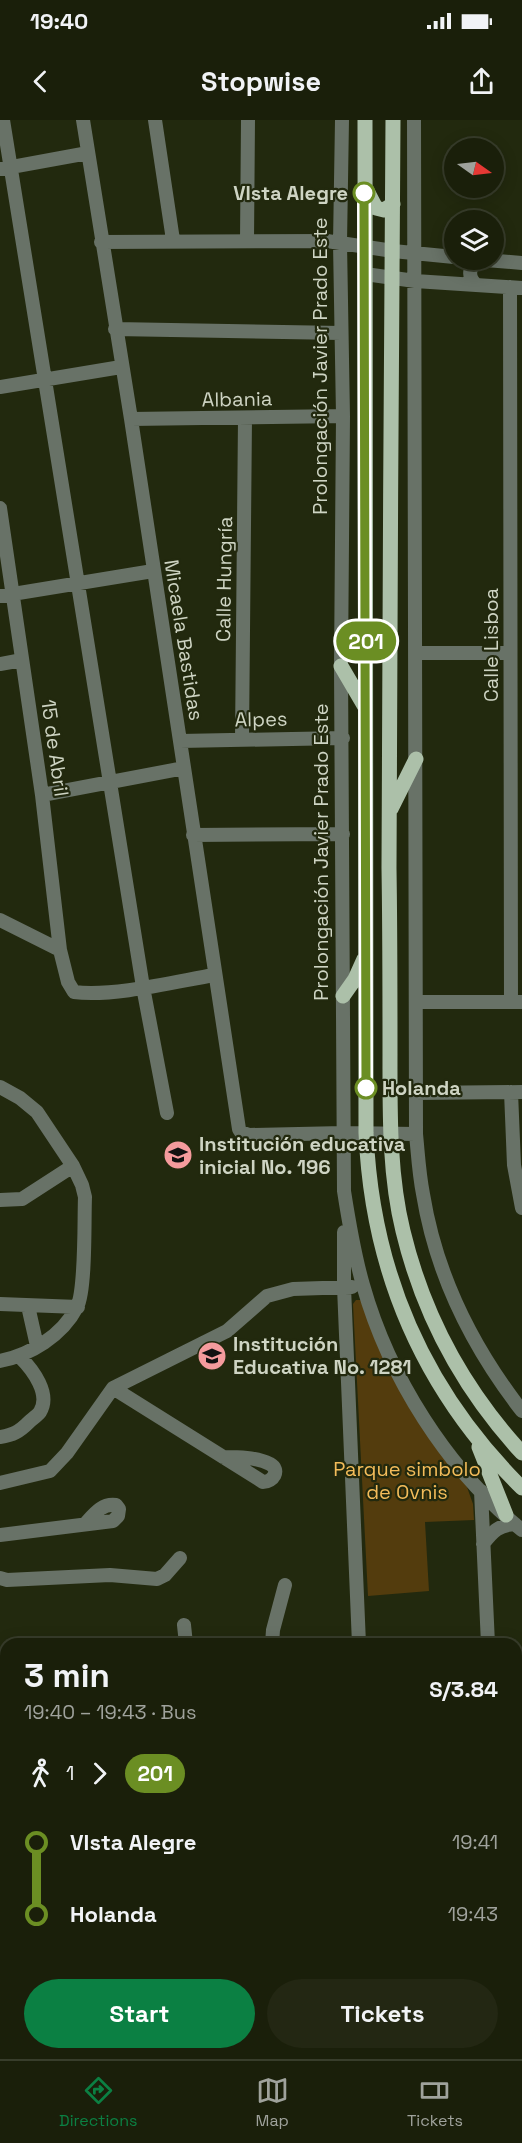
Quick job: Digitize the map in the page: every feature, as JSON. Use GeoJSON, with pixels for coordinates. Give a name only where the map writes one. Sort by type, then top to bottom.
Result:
{"type":"FeatureCollection","features":[{"type":"Feature","properties":{"kind":"main road"},"geometry":{"type":"LineString","coordinates":[[365,120],[366,1133],[369,1182],[375,1220],[395,1290],[428,1366],[475,1436],[522,1488]]}},
{"type":"Feature","properties":{"kind":"main road"},"geometry":{"type":"LineString","coordinates":[[393,120],[389,812],[391,1134],[395,1186],[402,1230],[428,1308],[443,1340],[471,1389],[522,1453]]}},
{"type":"Feature","properties":{"kind":"main road"},"geometry":{"type":"LineString","coordinates":[[364,187],[376,208],[388,209],[393,204]]}},
{"type":"Feature","properties":{"kind":"main road"},"geometry":{"type":"LineString","coordinates":[[341,666],[366,708]]}},
{"type":"Feature","properties":{"kind":"main road"},"geometry":{"type":"LineString","coordinates":[[389,812],[416,759]]}},
{"type":"Feature","properties":{"kind":"main road"},"geometry":{"type":"LineString","coordinates":[[343,996],[357,975],[367,951]]}},
{"type":"Feature","properties":{"kind":"main road"},"geometry":{"type":"LineString","coordinates":[[475,1436],[514,1523]]}},
{"type":"Feature","properties":{"kind":"street"},"geometry":{"type":"LineString","coordinates":[[3,120],[5,168],[45,380],[143,987],[166,1113]]}},
{"type":"Feature","properties":{"kind":"street","name":"Micaela Bastidas"},"geometry":{"type":"LineString","coordinates":[[83,120],[131,419],[237,1124],[241,1132],[249,1135],[343,1133]]}},
{"type":"Feature","properties":{"kind":"street"},"geometry":{"type":"LineString","coordinates":[[155,120],[173,240]]}},
{"type":"Feature","properties":{"kind":"street"},"geometry":{"type":"LineString","coordinates":[[248,120],[248,240]]}},
{"type":"Feature","properties":{"kind":"street","name":"Prolongación Javier Prado Este"},"geometry":{"type":"LineString","coordinates":[[342,120],[340,243],[343,416],[341,666],[344,1191],[352,1245],[363,1287],[379,1330],[409,1392],[449,1452],[481,1491],[514,1523]]}},
{"type":"Feature","properties":{"kind":"street"},"geometry":{"type":"LineString","coordinates":[[414,120],[416,1134],[423,1195],[437,1254],[455,1303],[502,1385],[522,1411]]}},
{"type":"Feature","properties":{"kind":"street"},"geometry":{"type":"LineString","coordinates":[[5,168],[88,153]]}},
{"type":"Feature","properties":{"kind":"street"},"geometry":{"type":"LineString","coordinates":[[101,242],[327,241],[444,256]]}},
{"type":"Feature","properties":{"kind":"street"},"geometry":{"type":"LineString","coordinates":[[504,262],[522,263]]}},
{"type":"Feature","properties":{"kind":"street"},"geometry":{"type":"LineString","coordinates":[[471,270],[472,280],[477,285]]}},
{"type":"Feature","properties":{"kind":"street"},"geometry":{"type":"LineString","coordinates":[[365,274],[415,281],[516,288]]}},
{"type":"Feature","properties":{"kind":"street","name":"Calle Lisboa"},"geometry":{"type":"LineString","coordinates":[[516,288],[516,471],[510,653],[516,825],[516,1002]]}},
{"type":"Feature","properties":{"kind":"street"},"geometry":{"type":"LineString","coordinates":[[115,329],[341,333]]}},
{"type":"Feature","properties":{"kind":"street"},"geometry":{"type":"LineString","coordinates":[[0,387],[121,367]]}},
{"type":"Feature","properties":{"kind":"street","name":"Albania"},"geometry":{"type":"LineString","coordinates":[[131,419],[343,416]]}},
{"type":"Feature","properties":{"kind":"street","name":"Calle Hungría"},"geometry":{"type":"LineString","coordinates":[[242,739],[245,418]]}},
{"type":"Feature","properties":{"kind":"street","name":"15 de Abril"},"geometry":{"type":"LineString","coordinates":[[1,518],[7,595],[22,660],[42,795],[60,950],[68,982],[74,992],[86,994],[143,987]]}},
{"type":"Feature","properties":{"kind":"street"},"geometry":{"type":"LineString","coordinates":[[7,595],[153,571]]}},
{"type":"Feature","properties":{"kind":"street"},"geometry":{"type":"LineString","coordinates":[[415,653],[510,653]]}},
{"type":"Feature","properties":{"kind":"street"},"geometry":{"type":"LineString","coordinates":[[0,663],[22,660]]}},
{"type":"Feature","properties":{"kind":"street","name":"Alpes"},"geometry":{"type":"LineString","coordinates":[[180,741],[343,738]]}},
{"type":"Feature","properties":{"kind":"street"},"geometry":{"type":"LineString","coordinates":[[42,795],[184,768]]}},
{"type":"Feature","properties":{"kind":"street"},"geometry":{"type":"LineString","coordinates":[[193,835],[343,834]]}},
{"type":"Feature","properties":{"kind":"street"},"geometry":{"type":"LineString","coordinates":[[0,920],[60,950]]}},
{"type":"Feature","properties":{"kind":"street"},"geometry":{"type":"LineString","coordinates":[[143,987],[214,975]]}},
{"type":"Feature","properties":{"kind":"street"},"geometry":{"type":"LineString","coordinates":[[416,1002],[516,1002]]}},
{"type":"Feature","properties":{"kind":"street"},"geometry":{"type":"LineString","coordinates":[[0,1087],[20,1098],[37,1112],[73,1166],[85,1197],[82,1283],[78,1306],[55,1336],[20,1357],[0,1361]]}},
{"type":"Feature","properties":{"kind":"street"},"geometry":{"type":"LineString","coordinates":[[416,1093],[516,1092],[513,1147],[522,1208]]}},
{"type":"Feature","properties":{"kind":"street"},"geometry":{"type":"LineString","coordinates":[[343,1133],[416,1134]]}},
{"type":"Feature","properties":{"kind":"street"},"geometry":{"type":"LineString","coordinates":[[0,1200],[22,1199],[73,1166]]}},
{"type":"Feature","properties":{"kind":"street"},"geometry":{"type":"LineString","coordinates":[[344,1191],[344,1287],[359,1638]]}},
{"type":"Feature","properties":{"kind":"street"},"geometry":{"type":"LineString","coordinates":[[0,1483],[50,1471],[67,1453],[113,1388],[226,1331],[267,1296],[293,1289],[363,1287]]}},
{"type":"Feature","properties":{"kind":"street"},"geometry":{"type":"LineString","coordinates":[[0,1304],[78,1306]]}},
{"type":"Feature","properties":{"kind":"street"},"geometry":{"type":"LineString","coordinates":[[28,1306],[38,1346]]}},
{"type":"Feature","properties":{"kind":"street"},"geometry":{"type":"LineString","coordinates":[[0,1437],[19,1433],[40,1413],[43,1403],[44,1395],[29,1366],[20,1357]]}},
{"type":"Feature","properties":{"kind":"street"},"geometry":{"type":"LineString","coordinates":[[113,1388],[223,1457]]}},
{"type":"Feature","properties":{"kind":"street"},"geometry":{"type":"LineString","coordinates":[[481,1491],[488,1638]]}},
{"type":"Feature","properties":{"kind":"street"},"geometry":{"type":"LineString","coordinates":[[483,1544],[493,1530],[502,1525],[514,1523]]}},
{"type":"Feature","properties":{"kind":"street"},"geometry":{"type":"LineString","coordinates":[[0,1535],[85,1524]]}},
{"type":"Feature","properties":{"kind":"street"},"geometry":{"type":"LineString","coordinates":[[0,1578],[7,1580],[110,1575],[157,1579],[165,1575],[180,1558]]}},
{"type":"Feature","properties":{"kind":"street"},"geometry":{"type":"LineString","coordinates":[[272,1638],[285,1585]]}},
{"type":"Feature","properties":{"kind":"street"},"geometry":{"type":"LineString","coordinates":[[184,1625],[185,1638]]}},
{"type":"Feature","properties":{"kind":"green space","name":"Parque simbolo de Ovnis"},"geometry":{"type":"Polygon","coordinates":[[[356,1300],[362,1300],[419,1422],[467,1487],[473,1504],[474,1520],[425,1522],[429,1591],[368,1596],[353,1304],[356,1300]]]}},
{"type":"Feature","properties":{"kind":"bus line","name":"201"},"geometry":{"type":"LineString","coordinates":[[364,193],[366,1088]]}},
{"type":"Feature","properties":{"kind":"place","name":"VIsta Alegre"},"geometry":{"type":"Point","coordinates":[364,193]}},
{"type":"Feature","properties":{"kind":"place","name":"Holanda"},"geometry":{"type":"Point","coordinates":[366,1088]}},
{"type":"Feature","properties":{"kind":"place","name":"Institución educativa inicial No. 196"},"geometry":{"type":"Point","coordinates":[178,1155]}},
{"type":"Feature","properties":{"kind":"place","name":"Institución Educativa No. 1281"},"geometry":{"type":"Point","coordinates":[212,1356]}}]}
